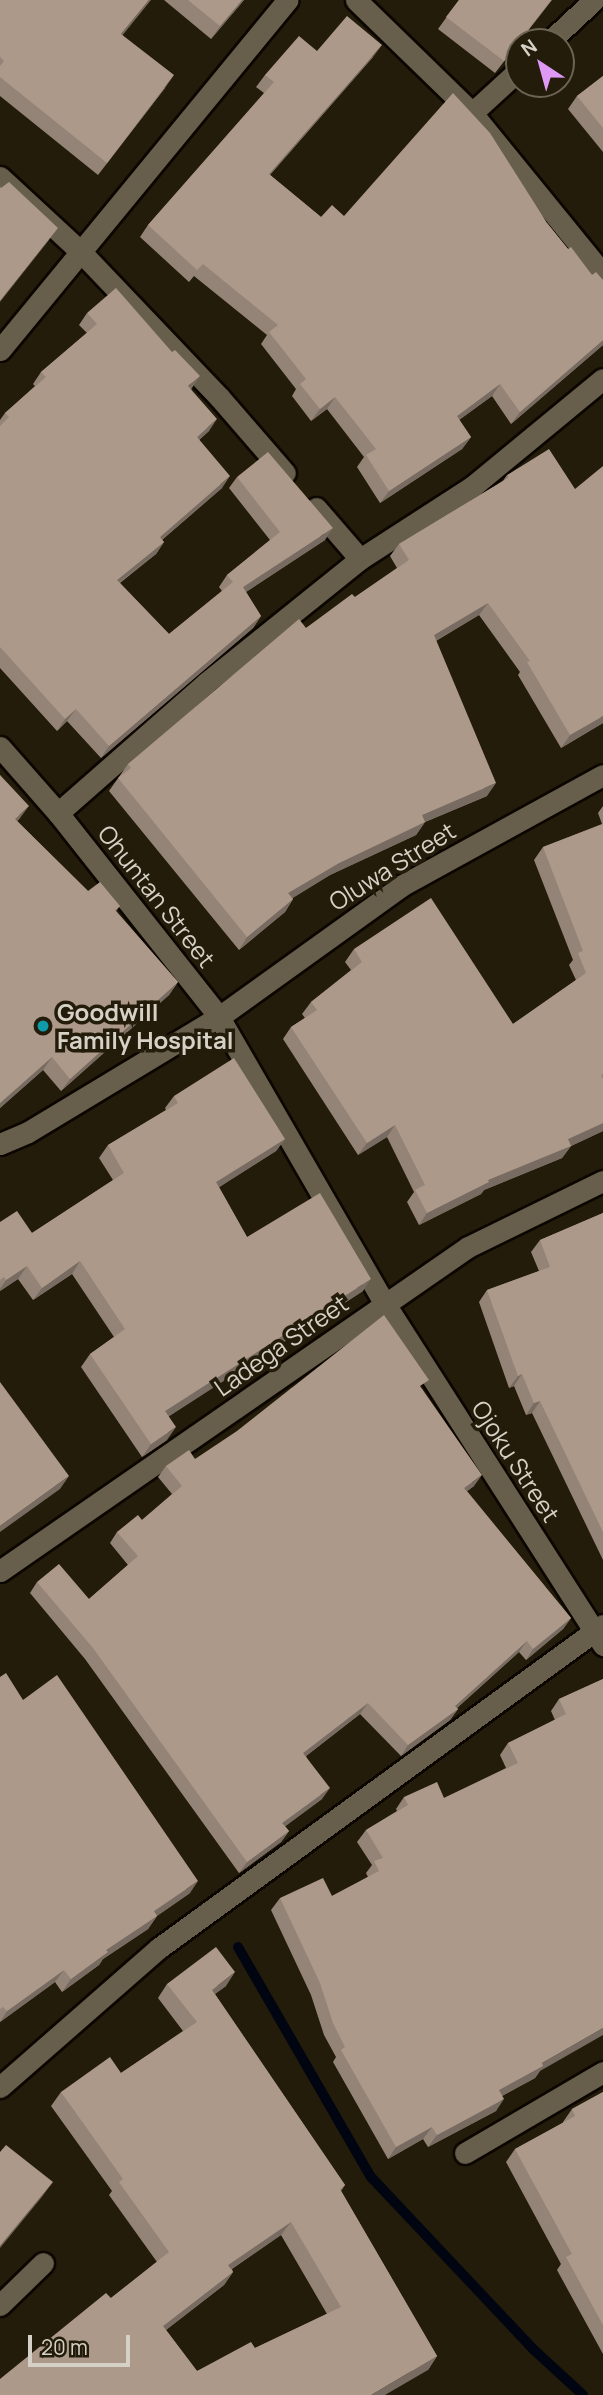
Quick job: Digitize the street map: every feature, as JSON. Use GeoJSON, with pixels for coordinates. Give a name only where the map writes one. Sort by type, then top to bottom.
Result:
{"type":"FeatureCollection","features":[{"type":"Feature","properties":{"kind":"street"},"geometry":{"type":"LineString","coordinates":[[0,350],[288,0]]}},
{"type":"Feature","properties":{"kind":"street"},"geometry":{"type":"LineString","coordinates":[[356,0],[472,113],[603,274]]}},
{"type":"Feature","properties":{"kind":"street"},"geometry":{"type":"LineString","coordinates":[[564,28],[594,0]]}},
{"type":"Feature","properties":{"kind":"street"},"geometry":{"type":"LineString","coordinates":[[472,113],[505,83]]}},
{"type":"Feature","properties":{"kind":"street"},"geometry":{"type":"LineString","coordinates":[[0,177],[79,251],[220,398],[360,559]]}},
{"type":"Feature","properties":{"kind":"street"},"geometry":{"type":"LineString","coordinates":[[58,813],[207,682],[360,559],[473,486],[603,379]]}},
{"type":"Feature","properties":{"kind":"street","name":"Ohuntan Street"},"geometry":{"type":"LineString","coordinates":[[0,747],[58,813],[219,1017],[385,1304]]}},
{"type":"Feature","properties":{"kind":"street","name":"Oluwa Street"},"geometry":{"type":"LineString","coordinates":[[0,1144],[28,1132],[219,1017],[401,886],[603,775]]}},
{"type":"Feature","properties":{"kind":"street","name":"Ladega Street"},"geometry":{"type":"LineString","coordinates":[[0,1571],[468,1247],[603,1181]]}},
{"type":"Feature","properties":{"kind":"street","name":"Ojoku Street"},"geometry":{"type":"LineString","coordinates":[[385,1304],[600,1634]]}},
{"type":"Feature","properties":{"kind":"street"},"geometry":{"type":"LineString","coordinates":[[0,2087],[159,1948],[600,1634]]}},
{"type":"Feature","properties":{"kind":"street"},"geometry":{"type":"LineString","coordinates":[[465,2153],[603,2072]]}},
{"type":"Feature","properties":{"kind":"street"},"geometry":{"type":"LineString","coordinates":[[0,2305],[43,2263]]}},
{"type":"Feature","properties":{"kind":"building"},"geometry":{"type":"Polygon","coordinates":[[[0,0],[149,0],[121,34],[174,75],[107,163],[0,77],[0,66],[4,61],[0,57],[0,0]]]}},
{"type":"Feature","properties":{"kind":"building"},"geometry":{"type":"Polygon","coordinates":[[[188,0],[242,0],[220,26],[188,0]]]}},
{"type":"Feature","properties":{"kind":"building"},"geometry":{"type":"Polygon","coordinates":[[[459,0],[551,0],[529,28],[505,28],[504,61],[446,17],[459,0]]]}},
{"type":"Feature","properties":{"kind":"building"},"geometry":{"type":"Polygon","coordinates":[[[347,16],[382,45],[269,174],[321,217],[332,205],[344,216],[453,93],[490,133],[547,223],[568,249],[571,247],[592,275],[596,272],[603,280],[603,340],[520,412],[500,384],[457,416],[471,437],[389,491],[366,455],[376,449],[335,397],[320,409],[300,384],[306,379],[269,332],[278,325],[203,264],[197,270],[148,225],[274,82],[265,75],[299,36],[317,51],[347,16]]]}},
{"type":"Feature","properties":{"kind":"building"},"geometry":{"type":"Polygon","coordinates":[[[603,76],[603,128],[577,96],[603,76]]]}},
{"type":"Feature","properties":{"kind":"building"},"geometry":{"type":"Polygon","coordinates":[[[9,182],[58,228],[0,301],[0,187],[9,182]]]}},
{"type":"Feature","properties":{"kind":"building"},"geometry":{"type":"Polygon","coordinates":[[[116,288],[172,352],[175,350],[200,376],[188,386],[217,419],[197,437],[230,476],[160,537],[164,542],[117,580],[169,634],[233,582],[227,575],[280,532],[237,477],[268,452],[333,528],[243,587],[261,616],[109,746],[76,709],[65,719],[0,647],[0,426],[9,417],[5,413],[46,377],[41,372],[97,324],[87,313],[116,288]]]}},
{"type":"Feature","properties":{"kind":"building"},"geometry":{"type":"Polygon","coordinates":[[[549,449],[575,489],[603,466],[603,716],[570,735],[527,662],[530,661],[488,603],[434,635],[496,783],[422,815],[425,822],[339,863],[288,893],[293,899],[247,937],[118,778],[131,768],[128,764],[299,619],[306,628],[352,594],[355,597],[409,560],[399,544],[508,478],[507,475],[549,449]]]}},
{"type":"Feature","properties":{"kind":"building"},"geometry":{"type":"Polygon","coordinates":[[[0,775],[29,806],[15,819],[88,891],[100,882],[120,906],[115,910],[178,982],[70,1079],[52,1057],[0,1103],[0,775]]]}},
{"type":"Feature","properties":{"kind":"building"},"geometry":{"type":"Polygon","coordinates":[[[603,824],[603,1123],[568,1139],[571,1146],[488,1180],[489,1182],[427,1213],[415,1190],[425,1185],[395,1125],[367,1143],[291,1027],[317,1010],[311,1002],[362,962],[354,949],[431,898],[513,1024],[586,973],[578,953],[583,951],[543,847],[603,824]]]}},
{"type":"Feature","properties":{"kind":"building"},"geometry":{"type":"Polygon","coordinates":[[[234,1058],[285,1139],[216,1182],[247,1237],[320,1193],[371,1279],[165,1411],[176,1427],[151,1444],[90,1354],[125,1329],[80,1261],[42,1288],[27,1266],[6,1280],[4,1277],[0,1280],[0,1222],[17,1211],[32,1233],[124,1173],[108,1145],[178,1103],[174,1096],[234,1058]]]}},
{"type":"Feature","properties":{"kind":"building"},"geometry":{"type":"Polygon","coordinates":[[[603,1213],[603,1532],[540,1401],[534,1403],[522,1374],[518,1376],[487,1290],[550,1267],[540,1240],[603,1213]]]}},
{"type":"Feature","properties":{"kind":"building"},"geometry":{"type":"Polygon","coordinates":[[[384,1315],[429,1380],[420,1386],[482,1475],[464,1488],[571,1618],[533,1649],[527,1641],[455,1706],[458,1709],[408,1745],[368,1703],[303,1753],[330,1788],[282,1823],[289,1831],[247,1862],[93,1648],[37,1582],[59,1564],[89,1599],[138,1556],[117,1532],[138,1515],[142,1520],[182,1486],[166,1466],[189,1450],[195,1459],[237,1431],[384,1315]]]}},
{"type":"Feature","properties":{"kind":"building"},"geometry":{"type":"Polygon","coordinates":[[[0,1382],[69,1476],[0,1526],[0,1382]]]}},
{"type":"Feature","properties":{"kind":"building"},"geometry":{"type":"Polygon","coordinates":[[[6,1673],[23,1700],[57,1675],[198,1881],[154,1911],[157,1916],[106,1950],[108,1952],[71,1979],[64,1970],[7,2011],[3,2007],[0,2009],[0,1677],[6,1673]]]}},
{"type":"Feature","properties":{"kind":"building"},"geometry":{"type":"Polygon","coordinates":[[[603,1679],[603,2028],[499,2090],[504,2099],[437,2135],[432,2127],[396,2147],[341,2050],[345,2047],[333,2023],[320,1983],[280,1898],[323,1878],[332,1896],[379,1871],[374,1861],[383,1858],[366,1830],[408,1805],[404,1797],[437,1782],[444,1798],[518,1763],[508,1743],[566,1714],[559,1699],[603,1679]]]}},
{"type":"Feature","properties":{"kind":"building"},"geometry":{"type":"Polygon","coordinates":[[[216,1947],[235,1972],[212,1990],[345,2185],[340,2189],[437,2356],[371,2395],[0,2395],[0,2379],[106,2293],[111,2298],[169,2252],[119,2182],[123,2179],[61,2092],[110,2057],[121,2073],[197,2022],[167,1984],[216,1947]],[[291,2222],[228,2265],[233,2272],[163,2326],[197,2371],[251,2342],[255,2348],[341,2307],[291,2222]]]}},
{"type":"Feature","properties":{"kind":"building"},"geometry":{"type":"Polygon","coordinates":[[[603,2092],[603,2325],[566,2257],[572,2254],[515,2149],[575,2116],[572,2109],[603,2092]]]}},
{"type":"Feature","properties":{"kind":"building"},"geometry":{"type":"Polygon","coordinates":[[[6,2145],[53,2182],[0,2246],[0,2152],[6,2145]]]}},
{"type":"Feature","properties":{"kind":"waterway"},"geometry":{"type":"LineString","coordinates":[[238,1947],[371,2177],[533,2349],[583,2395]]}},
{"type":"Feature","properties":{"kind":"place","name":"Goodwill Family Hospital"},"geometry":{"type":"Point","coordinates":[43,1026]}}]}
